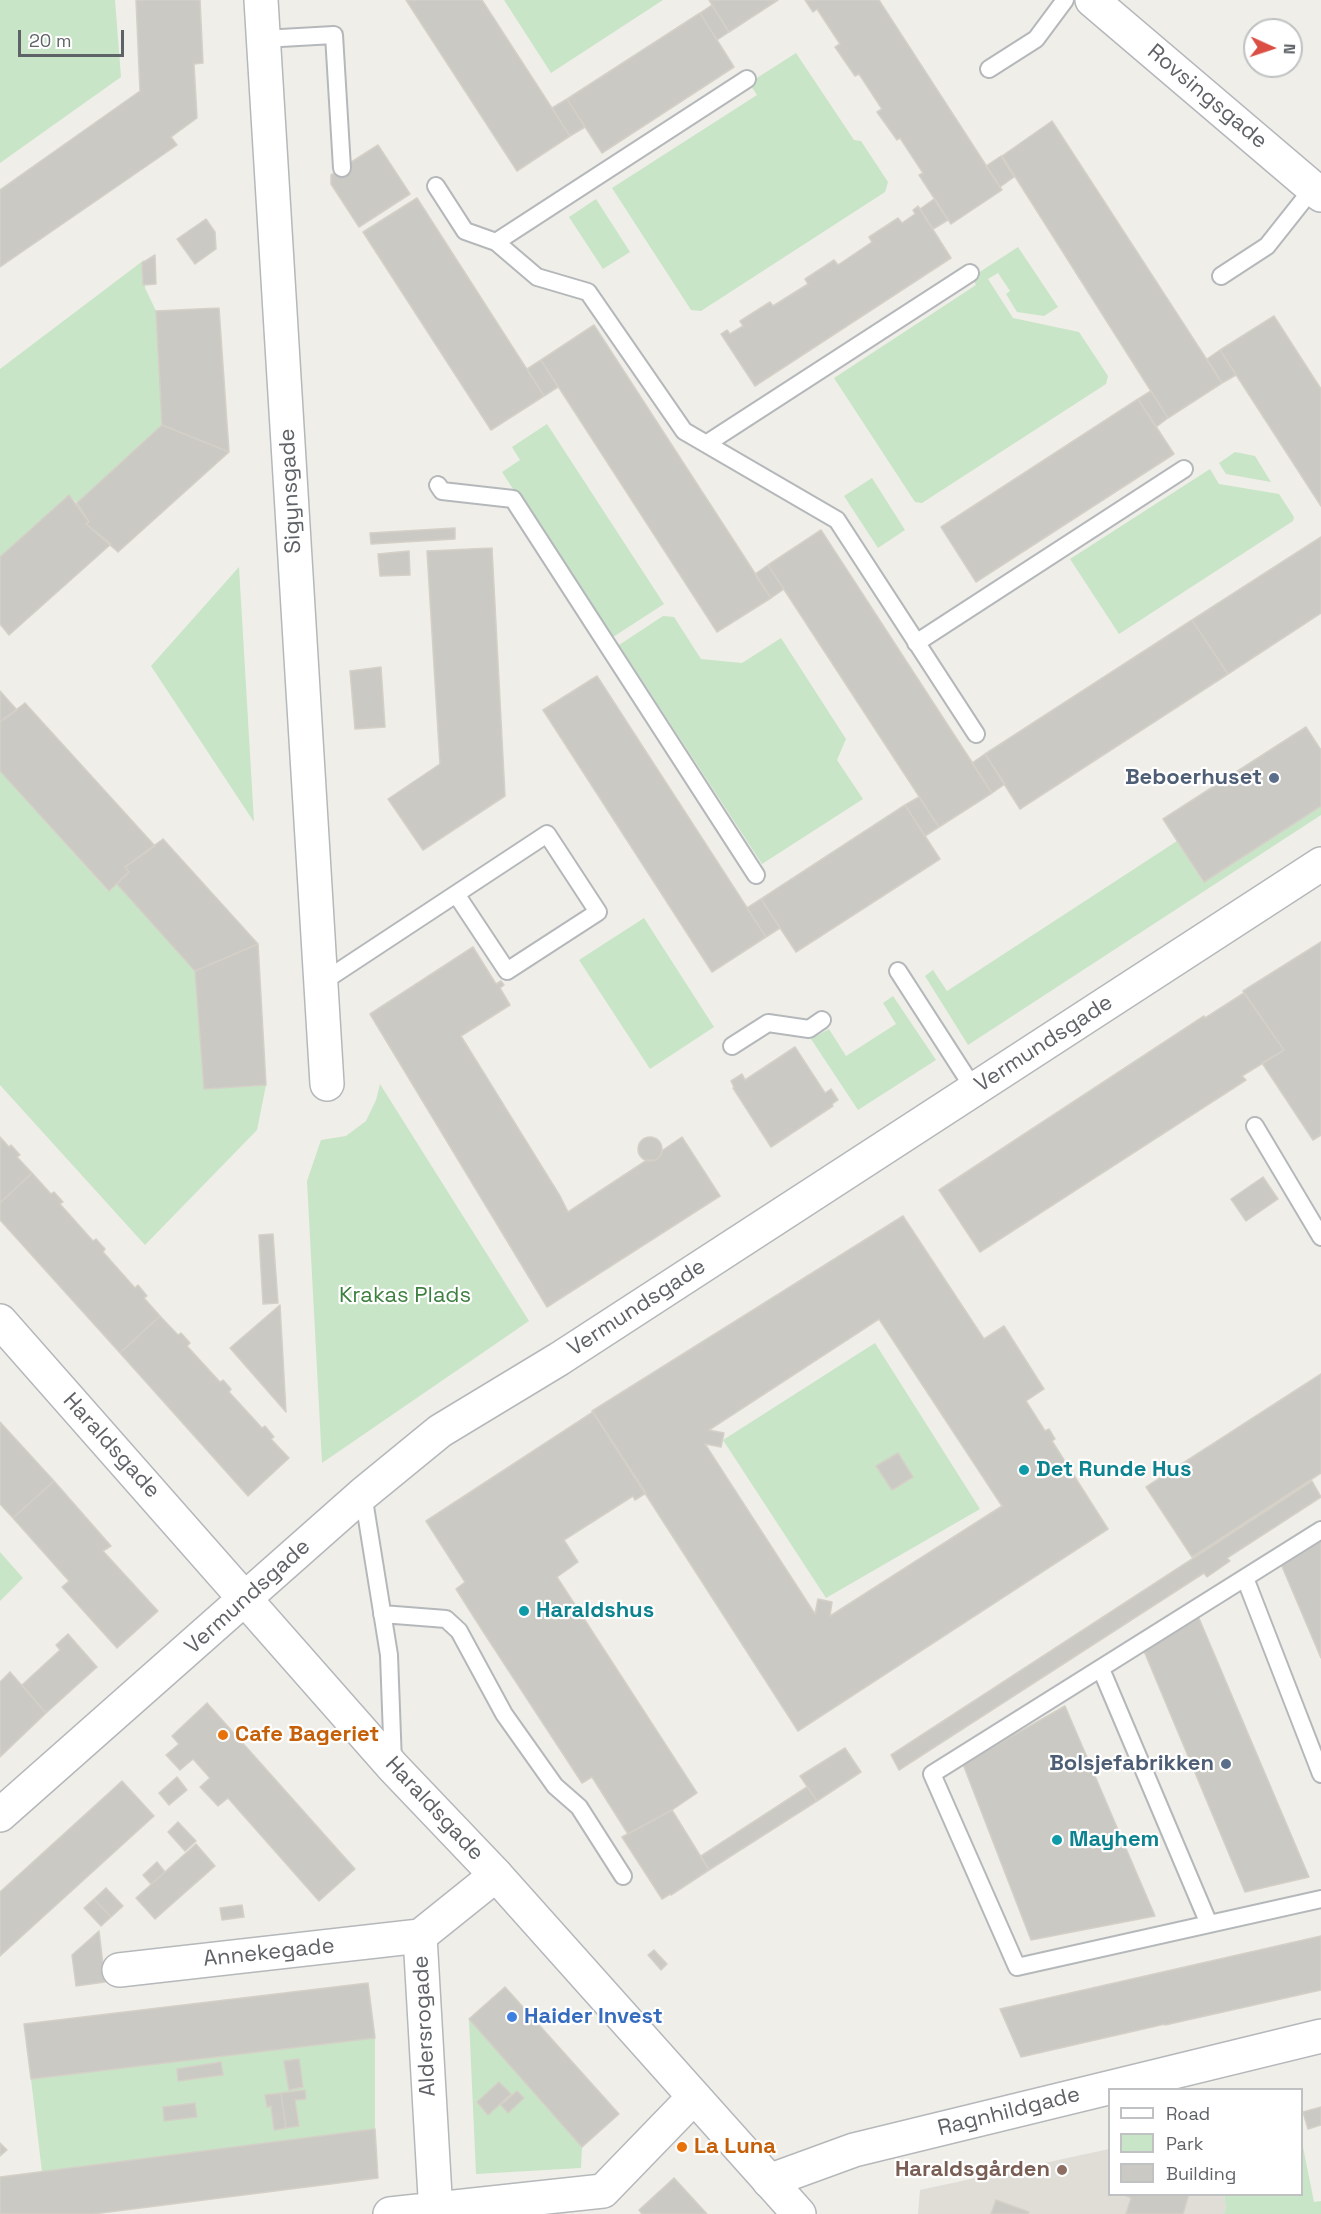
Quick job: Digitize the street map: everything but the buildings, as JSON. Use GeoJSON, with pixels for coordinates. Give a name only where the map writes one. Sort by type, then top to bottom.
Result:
{"type":"FeatureCollection","features":[{"type":"Feature","properties":{"kind":"street","name":"Sigynsgade"},"geometry":{"type":"LineString","coordinates":[[261,0],[327,1084]]}},
{"type":"Feature","properties":{"kind":"street","name":"Rovsingsgade"},"geometry":{"type":"LineString","coordinates":[[1092,0],[1317,191]]}},
{"type":"Feature","properties":{"kind":"street","name":"Vermundsgade"},"geometry":{"type":"LineString","coordinates":[[0,1815],[363,1494],[440,1431],[559,1359],[1321,864]]}},
{"type":"Feature","properties":{"kind":"street","name":"Haraldsgade"},"geometry":{"type":"LineString","coordinates":[[0,1321],[247,1598],[393,1767],[496,1875],[799,2214]]}},
{"type":"Feature","properties":{"kind":"street","name":"Aldersrogade"},"geometry":{"type":"LineString","coordinates":[[436,2211],[420,1936],[496,1875]]}},
{"type":"Feature","properties":{"kind":"street","name":"Annekegade"},"geometry":{"type":"LineString","coordinates":[[119,1970],[420,1936]]}},
{"type":"Feature","properties":{"kind":"street","name":"Ragnhildgade"},"geometry":{"type":"LineString","coordinates":[[769,2181],[854,2150],[1321,2036]]}},
{"type":"Feature","properties":{"kind":"street"},"geometry":{"type":"LineString","coordinates":[[390,2214],[436,2211],[603,2191],[694,2097]]}},
{"type":"Feature","properties":{"kind":"lane"},"geometry":{"type":"LineString","coordinates":[[989,69],[1036,39],[1065,0]]}},
{"type":"Feature","properties":{"kind":"lane"},"geometry":{"type":"LineString","coordinates":[[263,39],[334,35],[342,168]]}},
{"type":"Feature","properties":{"kind":"lane"},"geometry":{"type":"LineString","coordinates":[[496,242],[747,80]]}},
{"type":"Feature","properties":{"kind":"lane"},"geometry":{"type":"LineString","coordinates":[[436,186],[465,231],[496,242],[537,277],[588,292],[684,431],[837,520],[976,734]]}},
{"type":"Feature","properties":{"kind":"lane"},"geometry":{"type":"LineString","coordinates":[[1221,276],[1267,246],[1317,191]]}},
{"type":"Feature","properties":{"kind":"lane"},"geometry":{"type":"LineString","coordinates":[[706,444],[970,273]]}},
{"type":"Feature","properties":{"kind":"lane"},"geometry":{"type":"LineString","coordinates":[[916,642],[1184,469]]}},
{"type":"Feature","properties":{"kind":"lane"},"geometry":{"type":"LineString","coordinates":[[438,485],[442,491],[513,499],[756,874]]}},
{"type":"Feature","properties":{"kind":"lane"},"geometry":{"type":"LineString","coordinates":[[321,982],[547,834],[598,912],[507,971],[456,894]]}},
{"type":"Feature","properties":{"kind":"lane"},"geometry":{"type":"LineString","coordinates":[[898,971],[974,1089]]}},
{"type":"Feature","properties":{"kind":"lane"},"geometry":{"type":"LineString","coordinates":[[732,1046],[768,1023],[809,1029],[822,1020]]}},
{"type":"Feature","properties":{"kind":"lane"},"geometry":{"type":"LineString","coordinates":[[1255,1126],[1321,1237]]}},
{"type":"Feature","properties":{"kind":"lane"},"geometry":{"type":"LineString","coordinates":[[363,1494],[389,1655],[393,1767]]}},
{"type":"Feature","properties":{"kind":"lane"},"geometry":{"type":"LineString","coordinates":[[1321,1530],[932,1774],[1017,1967],[1321,1899]]}},
{"type":"Feature","properties":{"kind":"lane"},"geometry":{"type":"LineString","coordinates":[[1245,1578],[1321,1774]]}},
{"type":"Feature","properties":{"kind":"lane"},"geometry":{"type":"LineString","coordinates":[[382,1614],[446,1619],[459,1631],[504,1714],[555,1786],[579,1807],[623,1876]]}},
{"type":"Feature","properties":{"kind":"lane"},"geometry":{"type":"LineString","coordinates":[[1101,1669],[1209,1924]]}},
{"type":"Feature","properties":{"kind":"shaded area","name":"Haraldsgården"},"geometry":{"type":"Polygon","coordinates":[[[1108,2149],[1108,2196],[1224,2196],[1226,2207],[1224,2214],[918,2214],[920,2190],[1108,2149]]]}},
{"type":"Feature","properties":{"kind":"green space"},"geometry":{"type":"Polygon","coordinates":[[[0,0],[115,0],[121,77],[0,163],[0,0]]]}},
{"type":"Feature","properties":{"kind":"green space"},"geometry":{"type":"Polygon","coordinates":[[[504,0],[663,0],[551,73],[504,0]]]}},
{"type":"Feature","properties":{"kind":"green space"},"geometry":{"type":"Polygon","coordinates":[[[796,53],[854,140],[861,141],[888,182],[885,192],[701,311],[691,310],[612,188],[757,95],[749,83],[796,53]]]}},
{"type":"Feature","properties":{"kind":"green space"},"geometry":{"type":"Polygon","coordinates":[[[596,199],[630,252],[603,269],[569,217],[596,199]]]}},
{"type":"Feature","properties":{"kind":"green space"},"geometry":{"type":"Polygon","coordinates":[[[1018,247],[1058,307],[1044,316],[1017,312],[1006,294],[1010,291],[998,273],[988,279],[1013,318],[1079,332],[1108,376],[1106,384],[922,503],[915,502],[834,378],[976,285],[972,277],[1018,247]]]}},
{"type":"Feature","properties":{"kind":"green space"},"geometry":{"type":"Polygon","coordinates":[[[144,260],[145,288],[156,311],[162,425],[77,503],[69,495],[0,557],[0,369],[144,260]]]}},
{"type":"Feature","properties":{"kind":"green space"},"geometry":{"type":"Polygon","coordinates":[[[547,424],[664,604],[610,639],[502,472],[520,460],[512,447],[547,424]]]}},
{"type":"Feature","properties":{"kind":"green space"},"geometry":{"type":"Polygon","coordinates":[[[1235,452],[1255,456],[1271,482],[1226,474],[1219,463],[1235,452]]]}},
{"type":"Feature","properties":{"kind":"green space"},"geometry":{"type":"Polygon","coordinates":[[[1210,469],[1219,484],[1279,494],[1294,517],[1293,521],[1119,634],[1070,559],[1210,469]]]}},
{"type":"Feature","properties":{"kind":"green space"},"geometry":{"type":"Polygon","coordinates":[[[872,478],[905,530],[878,548],[844,496],[872,478]]]}},
{"type":"Feature","properties":{"kind":"green space"},"geometry":{"type":"Polygon","coordinates":[[[239,567],[254,822],[151,666],[239,567]]]}},
{"type":"Feature","properties":{"kind":"green space"},"geometry":{"type":"Polygon","coordinates":[[[663,616],[674,617],[701,659],[742,663],[781,638],[846,739],[837,760],[863,799],[762,864],[619,645],[663,616]]]}},
{"type":"Feature","properties":{"kind":"green space"},"geometry":{"type":"Polygon","coordinates":[[[1294,734],[1321,775],[1321,815],[968,1045],[925,976],[933,970],[947,991],[1177,841],[1203,882],[1217,874],[1176,811],[1294,734]]]}},
{"type":"Feature","properties":{"kind":"green space"},"geometry":{"type":"Polygon","coordinates":[[[0,771],[108,891],[117,884],[195,971],[204,1089],[266,1085],[257,1130],[145,1245],[0,1085],[0,771]]]}},
{"type":"Feature","properties":{"kind":"green space"},"geometry":{"type":"Polygon","coordinates":[[[644,918],[714,1027],[650,1069],[579,960],[644,918]]]}},
{"type":"Feature","properties":{"kind":"green space"},"geometry":{"type":"Polygon","coordinates":[[[893,996],[936,1060],[858,1110],[811,1039],[829,1029],[846,1056],[896,1024],[883,1003],[893,996]]]}},
{"type":"Feature","properties":{"kind":"green space","name":"Krakas Plads"},"geometry":{"type":"Polygon","coordinates":[[[380,1084],[529,1321],[322,1463],[307,1181],[321,1140],[346,1136],[366,1121],[376,1100],[380,1084]]]}},
{"type":"Feature","properties":{"kind":"green space"},"geometry":{"type":"Polygon","coordinates":[[[875,1343],[980,1509],[826,1598],[723,1440],[875,1343]]]}},
{"type":"Feature","properties":{"kind":"green space"},"geometry":{"type":"Polygon","coordinates":[[[0,1552],[23,1578],[0,1601],[0,1552]]]}},
{"type":"Feature","properties":{"kind":"green space"},"geometry":{"type":"Polygon","coordinates":[[[469,2019],[582,2147],[581,2168],[476,2174],[469,2019]]]}},
{"type":"Feature","properties":{"kind":"green space"},"geometry":{"type":"Polygon","coordinates":[[[375,2038],[375,2129],[42,2172],[31,2079],[375,2038]]]}},
{"type":"Feature","properties":{"kind":"green space"},"geometry":{"type":"Polygon","coordinates":[[[1303,2147],[1314,2202],[1321,2201],[1321,2214],[1224,2214],[1226,2207],[1224,2196],[1303,2196],[1303,2147]]]}},
{"type":"Feature","properties":{"kind":"place","name":"Beboerhuset"},"geometry":{"type":"Point","coordinates":[1274,778]}},
{"type":"Feature","properties":{"kind":"place","name":"Det Runde Hus"},"geometry":{"type":"Point","coordinates":[1024,1470]}},
{"type":"Feature","properties":{"kind":"place","name":"Haraldshus"},"geometry":{"type":"Point","coordinates":[524,1611]}},
{"type":"Feature","properties":{"kind":"place","name":"Cafe Bageriet"},"geometry":{"type":"Point","coordinates":[223,1735]}},
{"type":"Feature","properties":{"kind":"place","name":"Bolsjefabrikken"},"geometry":{"type":"Point","coordinates":[1226,1764]}},
{"type":"Feature","properties":{"kind":"place","name":"Mayhem"},"geometry":{"type":"Point","coordinates":[1057,1840]}},
{"type":"Feature","properties":{"kind":"place","name":"Haider Invest"},"geometry":{"type":"Point","coordinates":[512,2017]}},
{"type":"Feature","properties":{"kind":"place","name":"La Luna"},"geometry":{"type":"Point","coordinates":[682,2147]}},
{"type":"Feature","properties":{"kind":"place","name":"Haraldsgården"},"geometry":{"type":"Point","coordinates":[1062,2170]}}]}
